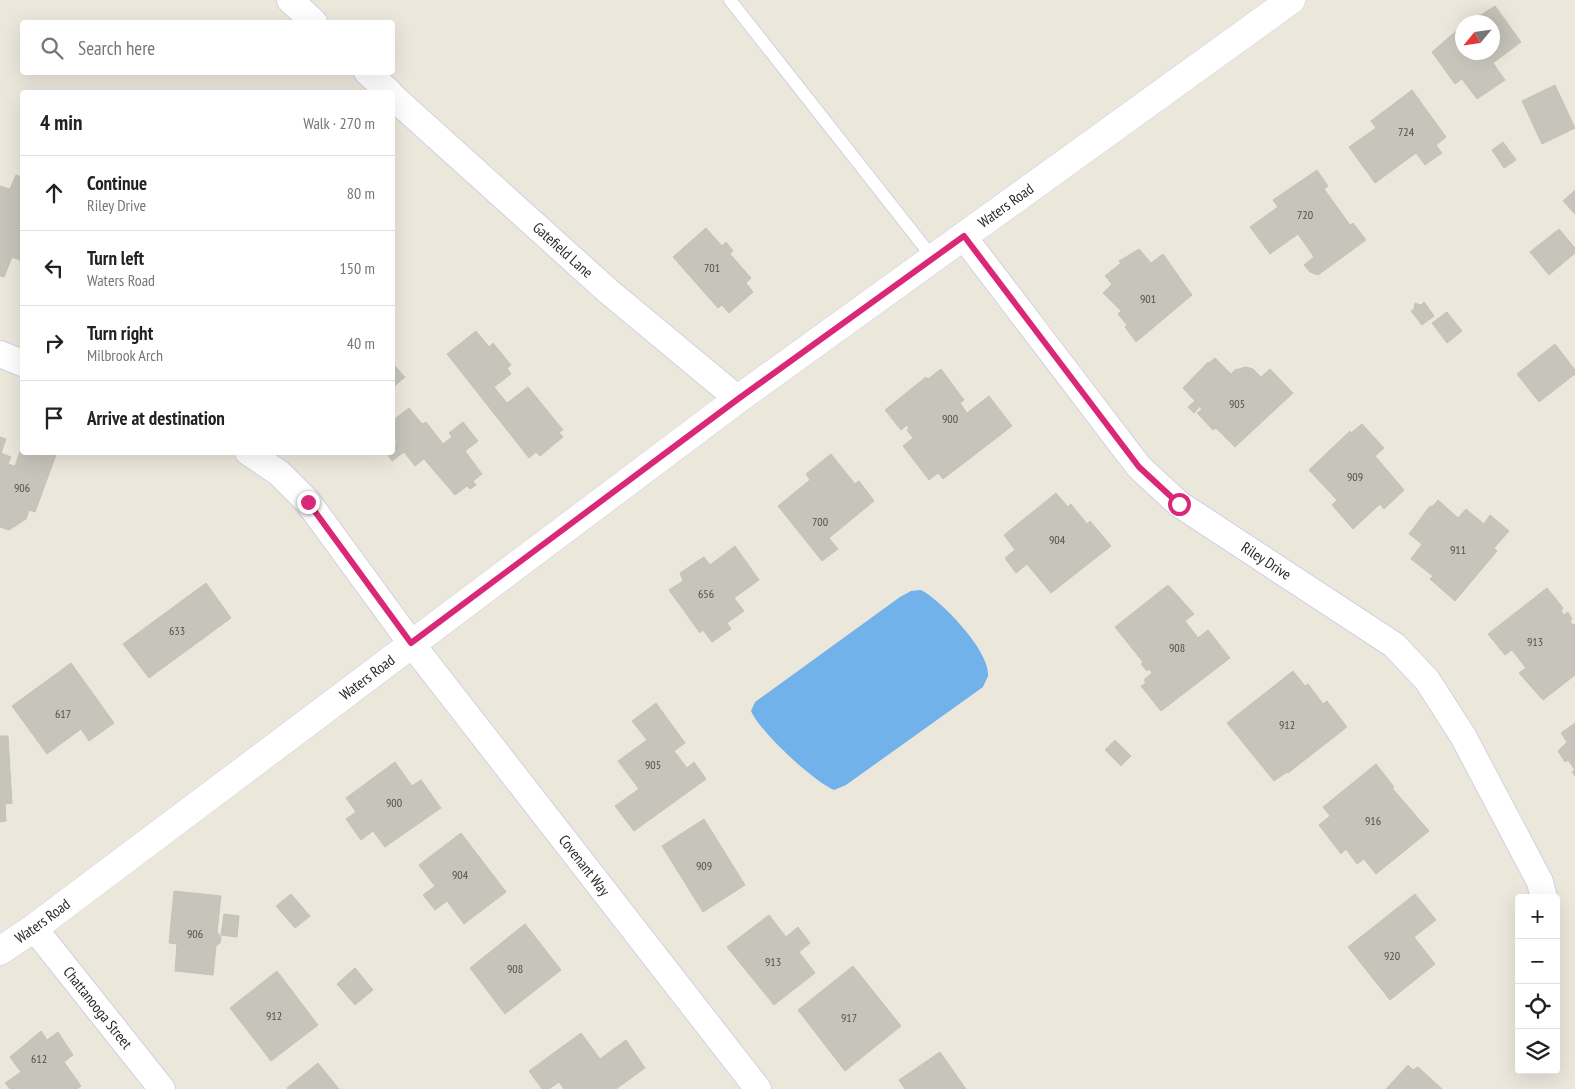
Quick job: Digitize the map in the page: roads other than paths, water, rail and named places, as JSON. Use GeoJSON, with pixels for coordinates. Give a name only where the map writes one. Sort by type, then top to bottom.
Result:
{"type":"FeatureCollection","features":[{"type":"Feature","properties":{"kind":"street"},"geometry":{"type":"LineString","coordinates":[[290,0],[312,20]]}},
{"type":"Feature","properties":{"kind":"street","name":"Waters Road"},"geometry":{"type":"LineString","coordinates":[[0,951],[34,928],[738,399],[1291,0]]}},
{"type":"Feature","properties":{"kind":"street"},"geometry":{"type":"LineString","coordinates":[[370,75],[387,90]]}},
{"type":"Feature","properties":{"kind":"street","name":"Gatefield Lane"},"geometry":{"type":"LineString","coordinates":[[395,99],[608,291],[738,399]]}},
{"type":"Feature","properties":{"kind":"street","name":"Riley Drive"},"geometry":{"type":"LineString","coordinates":[[964,236],[1139,467],[1179,504],[1394,645],[1427,680],[1464,736],[1540,882],[1543,894]]}},
{"type":"Feature","properties":{"kind":"street"},"geometry":{"type":"LineString","coordinates":[[0,354],[20,362]]}},
{"type":"Feature","properties":{"kind":"street","name":"Covenant Way"},"geometry":{"type":"LineString","coordinates":[[252,455],[279,473],[308,502],[411,643],[758,1089]]}},
{"type":"Feature","properties":{"kind":"street","name":"Chattanooga Street"},"geometry":{"type":"LineString","coordinates":[[34,928],[162,1089]]}},
{"type":"Feature","properties":{"kind":"lane"},"geometry":{"type":"LineString","coordinates":[[730,0],[932,258]]}},
{"type":"Feature","properties":{"kind":"water"},"geometry":{"type":"Polygon","coordinates":[[[921,590],[940,604],[963,628],[982,654],[987,666],[988,677],[983,687],[846,785],[834,790],[813,777],[788,755],[765,731],[751,711],[755,702],[900,597],[911,591],[921,590]]]}}]}
